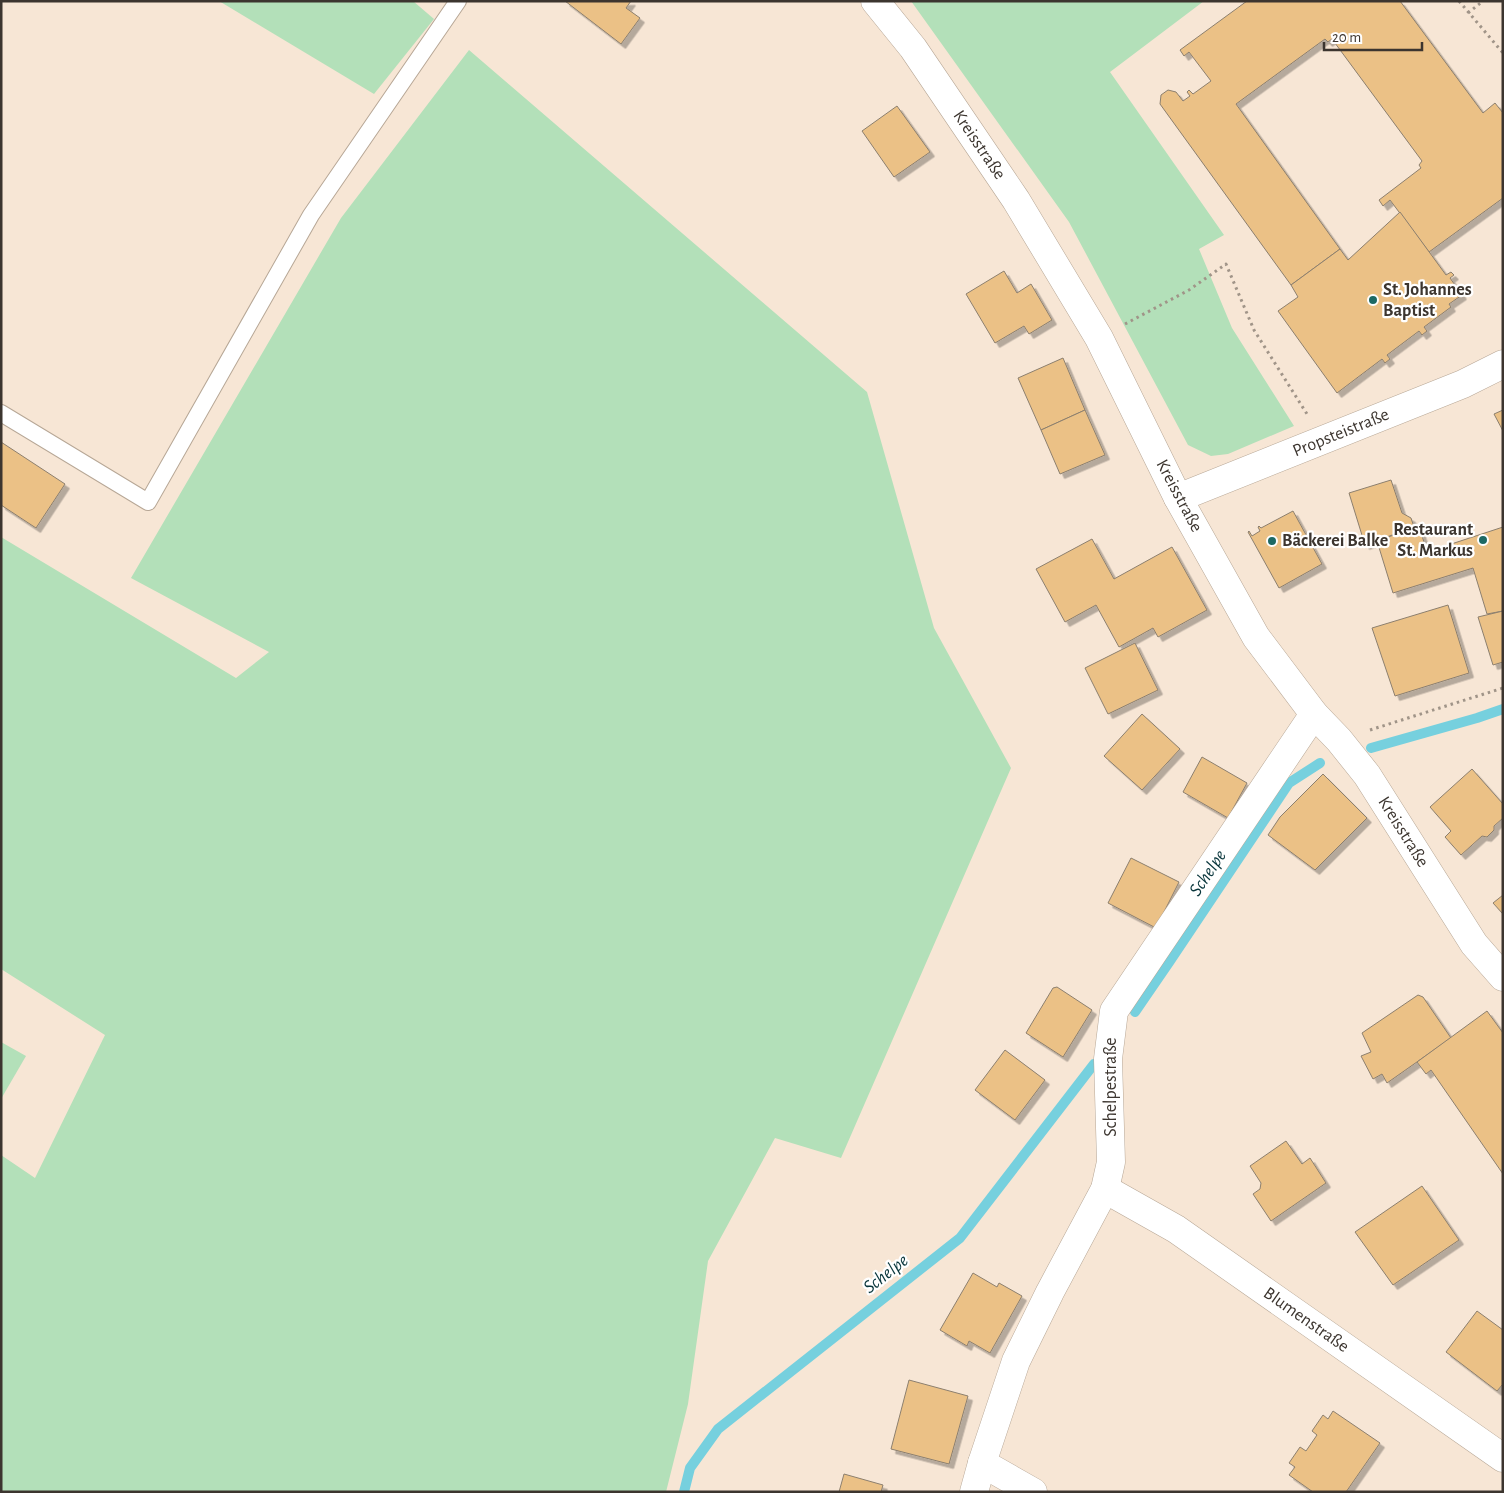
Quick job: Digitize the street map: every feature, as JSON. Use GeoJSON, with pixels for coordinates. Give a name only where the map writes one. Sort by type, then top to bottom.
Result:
{"type":"FeatureCollection","features":[{"type":"Feature","properties":{"kind":"street","name":"Kreisstraße"},"geometry":{"type":"LineString","coordinates":[[875,1],[913,48],[1016,200],[1099,338],[1178,498],[1256,637],[1314,714],[1339,740],[1367,775],[1474,944],[1503,977]]}},
{"type":"Feature","properties":{"kind":"street","name":"Propsteistraße"},"geometry":{"type":"LineString","coordinates":[[1178,498],[1463,384],[1503,364]]}},
{"type":"Feature","properties":{"kind":"street","name":"Schelpestraße"},"geometry":{"type":"LineString","coordinates":[[974,1492],[1016,1361],[1050,1292],[1105,1189],[1111,1162],[1108,1059],[1114,1011],[1314,714]]}},
{"type":"Feature","properties":{"kind":"street","name":"Blumenstraße"},"geometry":{"type":"LineString","coordinates":[[1105,1189],[1176,1229],[1503,1458]]}},
{"type":"Feature","properties":{"kind":"street"},"geometry":{"type":"LineString","coordinates":[[982,1463],[1033,1492]]}},
{"type":"Feature","properties":{"kind":"lane"},"geometry":{"type":"LineString","coordinates":[[1,413],[148,502],[311,215],[458,1]]}},
{"type":"Feature","properties":{"kind":"path"},"geometry":{"type":"LineString","coordinates":[[1459,1],[1503,53]]}},
{"type":"Feature","properties":{"kind":"path"},"geometry":{"type":"LineString","coordinates":[[1468,13],[1483,1]]}},
{"type":"Feature","properties":{"kind":"path"},"geometry":{"type":"LineString","coordinates":[[1099,338],[1189,290],[1226,264],[1254,330],[1307,414],[1321,441]]}},
{"type":"Feature","properties":{"kind":"path"},"geometry":{"type":"LineString","coordinates":[[1339,740],[1503,688]]}},
{"type":"Feature","properties":{"kind":"green space"},"geometry":{"type":"Polygon","coordinates":[[[219,1],[413,1],[434,19],[374,94],[219,1]]]}},
{"type":"Feature","properties":{"kind":"green space"},"geometry":{"type":"Polygon","coordinates":[[[911,1],[1204,1],[1110,72],[1224,235],[1199,249],[1232,328],[1294,426],[1228,454],[1211,456],[1188,445],[1069,222],[911,1]]]}},
{"type":"Feature","properties":{"kind":"green space"},"geometry":{"type":"Polygon","coordinates":[[[469,50],[867,392],[934,628],[1011,768],[841,1158],[775,1138],[708,1261],[688,1404],[666,1492],[1,1492],[1,1155],[35,1178],[105,1035],[1,969],[1,537],[236,678],[269,652],[131,578],[341,218],[469,50]]]}},
{"type":"Feature","properties":{"kind":"green space"},"geometry":{"type":"Polygon","coordinates":[[[1,1042],[26,1056],[1,1099],[1,1042]]]}},
{"type":"Feature","properties":{"kind":"building"},"geometry":{"type":"Polygon","coordinates":[[[565,1],[631,1],[626,8],[640,18],[621,44],[565,1]]]}},
{"type":"Feature","properties":{"kind":"building"},"geometry":{"type":"Polygon","coordinates":[[[1247,1],[1400,1],[1483,113],[1495,103],[1503,113],[1503,198],[1429,252],[1390,200],[1383,206],[1379,200],[1421,168],[1419,165],[1422,161],[1332,39],[1328,42],[1325,39],[1236,104],[1340,249],[1291,285],[1160,104],[1161,95],[1168,90],[1176,92],[1183,101],[1190,96],[1187,92],[1189,90],[1193,94],[1211,81],[1189,52],[1184,56],[1180,50],[1247,1]]]}},
{"type":"Feature","properties":{"kind":"building"},"geometry":{"type":"Polygon","coordinates":[[[897,106],[930,152],[894,177],[862,131],[897,106]]]}},
{"type":"Feature","properties":{"kind":"building","name":"St. Johannes Baptist"},"geometry":{"type":"Polygon","coordinates":[[[1400,212],[1446,275],[1451,272],[1454,275],[1450,278],[1462,295],[1449,304],[1451,307],[1424,327],[1427,331],[1422,335],[1419,331],[1387,355],[1390,359],[1385,363],[1382,359],[1337,393],[1278,311],[1298,297],[1291,285],[1340,249],[1348,260],[1400,212]]]}},
{"type":"Feature","properties":{"kind":"building"},"geometry":{"type":"Polygon","coordinates":[[[1004,271],[1017,293],[1031,284],[1052,320],[1029,334],[1024,326],[995,343],[966,294],[1004,271]]]}},
{"type":"Feature","properties":{"kind":"building"},"geometry":{"type":"Polygon","coordinates":[[[1063,358],[1085,410],[1041,430],[1018,378],[1063,358]]]}},
{"type":"Feature","properties":{"kind":"building"},"geometry":{"type":"Polygon","coordinates":[[[1085,410],[1105,455],[1060,474],[1041,430],[1085,410]]]}},
{"type":"Feature","properties":{"kind":"building"},"geometry":{"type":"Polygon","coordinates":[[[1503,410],[1503,431],[1494,414],[1503,410]]]}},
{"type":"Feature","properties":{"kind":"building"},"geometry":{"type":"Polygon","coordinates":[[[1,442],[65,484],[36,528],[1,505],[1,442]]]}},
{"type":"Feature","properties":{"kind":"building"},"geometry":{"type":"Polygon","coordinates":[[[1391,480],[1402,513],[1411,518],[1414,527],[1365,545],[1349,493],[1391,480]]]}},
{"type":"Feature","properties":{"kind":"building"},"geometry":{"type":"Polygon","coordinates":[[[1293,511],[1322,564],[1279,588],[1248,532],[1252,536],[1260,531],[1259,526],[1261,528],[1293,511]]]}},
{"type":"Feature","properties":{"kind":"building"},"geometry":{"type":"Polygon","coordinates":[[[1419,526],[1427,552],[1503,527],[1503,611],[1487,614],[1473,568],[1393,593],[1377,541],[1419,526]]]}},
{"type":"Feature","properties":{"kind":"building"},"geometry":{"type":"Polygon","coordinates":[[[1092,539],[1114,579],[1172,547],[1207,610],[1158,637],[1153,628],[1119,647],[1096,605],[1065,622],[1036,569],[1092,539]]]}},
{"type":"Feature","properties":{"kind":"building"},"geometry":{"type":"Polygon","coordinates":[[[1448,605],[1469,673],[1395,696],[1372,628],[1448,605]]]}},
{"type":"Feature","properties":{"kind":"building"},"geometry":{"type":"Polygon","coordinates":[[[1503,611],[1503,662],[1493,665],[1478,617],[1503,611]]]}},
{"type":"Feature","properties":{"kind":"building"},"geometry":{"type":"Polygon","coordinates":[[[1135,643],[1158,690],[1108,714],[1085,668],[1135,643]]]}},
{"type":"Feature","properties":{"kind":"building"},"geometry":{"type":"Polygon","coordinates":[[[1142,714],[1180,749],[1142,790],[1104,756],[1142,714]]]}},
{"type":"Feature","properties":{"kind":"building"},"geometry":{"type":"Polygon","coordinates":[[[1202,757],[1247,783],[1228,818],[1183,792],[1202,757]]]}},
{"type":"Feature","properties":{"kind":"building"},"geometry":{"type":"Polygon","coordinates":[[[1472,769],[1503,804],[1503,818],[1494,826],[1494,830],[1487,837],[1482,836],[1461,855],[1445,837],[1451,831],[1430,807],[1472,769]]]}},
{"type":"Feature","properties":{"kind":"building"},"geometry":{"type":"Polygon","coordinates":[[[1323,774],[1367,818],[1315,870],[1268,835],[1280,817],[1323,774]]]}},
{"type":"Feature","properties":{"kind":"building"},"geometry":{"type":"Polygon","coordinates":[[[1131,858],[1179,882],[1156,928],[1108,903],[1131,858]]]}},
{"type":"Feature","properties":{"kind":"building"},"geometry":{"type":"Polygon","coordinates":[[[1503,895],[1503,914],[1493,903],[1503,895]]]}},
{"type":"Feature","properties":{"kind":"building"},"geometry":{"type":"Polygon","coordinates":[[[1057,987],[1092,1010],[1063,1057],[1026,1033],[1053,988],[1057,987]]]}},
{"type":"Feature","properties":{"kind":"building"},"geometry":{"type":"Polygon","coordinates":[[[1418,995],[1423,997],[1451,1038],[1387,1083],[1382,1074],[1373,1079],[1361,1056],[1371,1052],[1362,1033],[1418,995]]]}},
{"type":"Feature","properties":{"kind":"building"},"geometry":{"type":"Polygon","coordinates":[[[1487,1011],[1503,1033],[1503,1174],[1431,1070],[1426,1074],[1417,1062],[1487,1011]]]}},
{"type":"Feature","properties":{"kind":"building"},"geometry":{"type":"Polygon","coordinates":[[[1005,1050],[1045,1080],[1015,1120],[975,1090],[1005,1050]]]}},
{"type":"Feature","properties":{"kind":"building"},"geometry":{"type":"Polygon","coordinates":[[[1286,1141],[1302,1164],[1310,1158],[1326,1183],[1271,1221],[1253,1194],[1260,1189],[1261,1183],[1250,1166],[1286,1141]]]}},
{"type":"Feature","properties":{"kind":"building"},"geometry":{"type":"Polygon","coordinates":[[[1422,1186],[1459,1240],[1393,1285],[1355,1232],[1422,1186]]]}},
{"type":"Feature","properties":{"kind":"building"},"geometry":{"type":"Polygon","coordinates":[[[973,1273],[997,1287],[999,1283],[1022,1296],[990,1353],[969,1341],[967,1346],[940,1330],[973,1273]]]}},
{"type":"Feature","properties":{"kind":"building"},"geometry":{"type":"Polygon","coordinates":[[[1477,1311],[1503,1330],[1503,1384],[1497,1391],[1446,1352],[1477,1311]]]}},
{"type":"Feature","properties":{"kind":"building"},"geometry":{"type":"Polygon","coordinates":[[[909,1380],[968,1396],[949,1464],[891,1449],[909,1380]]]}},
{"type":"Feature","properties":{"kind":"building"},"geometry":{"type":"Polygon","coordinates":[[[1333,1411],[1380,1443],[1346,1492],[1313,1492],[1289,1475],[1295,1467],[1289,1463],[1300,1447],[1306,1451],[1317,1435],[1312,1431],[1323,1415],[1328,1419],[1333,1411]]]}},
{"type":"Feature","properties":{"kind":"building"},"geometry":{"type":"Polygon","coordinates":[[[844,1474],[883,1485],[881,1492],[839,1492],[844,1474]]]}},
{"type":"Feature","properties":{"kind":"waterway","name":"Schelpe"},"geometry":{"type":"LineString","coordinates":[[1371,748],[1503,709]]}},
{"type":"Feature","properties":{"kind":"waterway","name":"Schelpe"},"geometry":{"type":"LineString","coordinates":[[1135,1012],[1289,783],[1320,763]]}},
{"type":"Feature","properties":{"kind":"waterway","name":"Schelpe"},"geometry":{"type":"LineString","coordinates":[[684,1492],[690,1468],[718,1429],[960,1238],[1094,1064]]}},
{"type":"Feature","properties":{"kind":"place","name":"St. Johannes Baptist"},"geometry":{"type":"Point","coordinates":[1373,300]}},
{"type":"Feature","properties":{"kind":"place","name":"Restaurant St. Markus"},"geometry":{"type":"Point","coordinates":[1483,540]}},
{"type":"Feature","properties":{"kind":"place","name":"Bäckerei Balke"},"geometry":{"type":"Point","coordinates":[1272,541]}}]}
